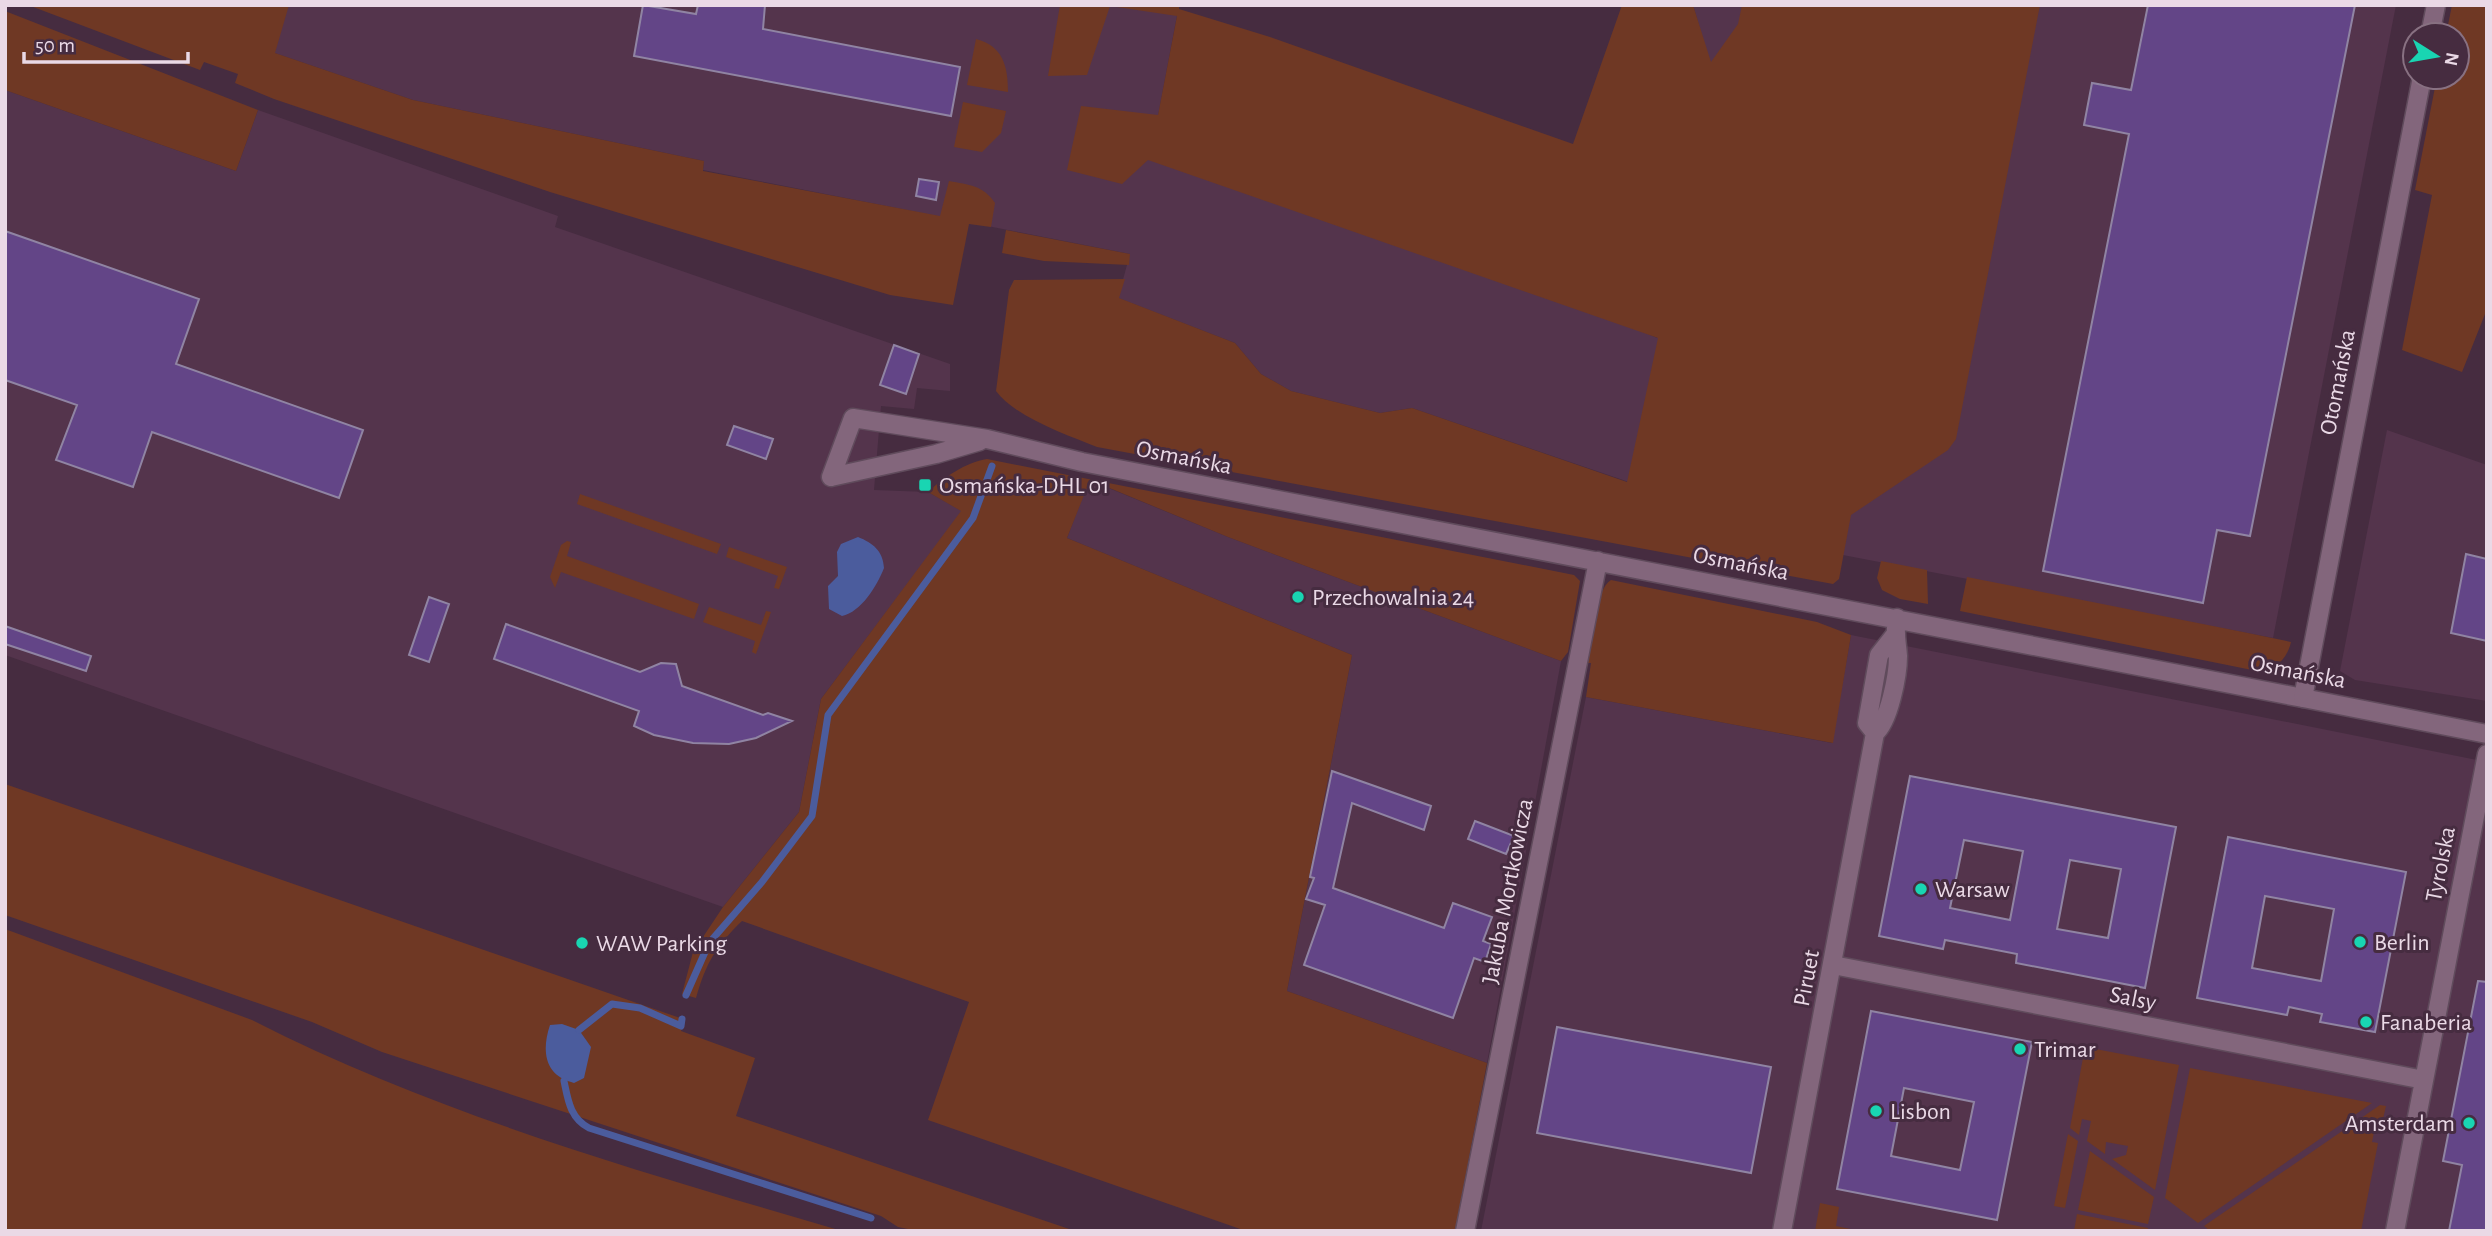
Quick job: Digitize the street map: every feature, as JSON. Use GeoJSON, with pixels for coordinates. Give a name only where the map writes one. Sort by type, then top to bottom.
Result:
{"type":"FeatureCollection","features":[{"type":"Feature","properties":{"kind":"street","name":"Otomańska"},"geometry":{"type":"LineString","coordinates":[[2303,698],[2419,91]]}},
{"type":"Feature","properties":{"kind":"street","name":"Osmańska"},"geometry":{"type":"LineString","coordinates":[[986,439],[936,454],[831,477],[853,418],[986,439],[1082,462],[2487,734]]}},
{"type":"Feature","properties":{"kind":"street","name":"Jakuba Mortkowicza"},"geometry":{"type":"LineString","coordinates":[[1465,1231],[1598,561]]}},
{"type":"Feature","properties":{"kind":"street","name":"Piruet"},"geometry":{"type":"LineString","coordinates":[[1782,1231],[1875,733],[1885,725],[1890,699],[1898,656],[1894,636],[1897,618]]}},
{"type":"Feature","properties":{"kind":"street","name":"Tyrolska"},"geometry":{"type":"LineString","coordinates":[[2395,1231],[2487,754]]}},
{"type":"Feature","properties":{"kind":"street","name":"Salsy"},"geometry":{"type":"LineString","coordinates":[[1833,965],[2424,1080]]}},
{"type":"Feature","properties":{"kind":"shaded area"},"geometry":{"type":"Polygon","coordinates":[[[28,5],[289,5],[275,53],[413,100],[704,161],[703,171],[940,216],[949,181],[963,184],[980,189],[995,203],[991,227],[969,224],[953,305],[890,295],[550,192],[274,99],[235,83],[238,74],[204,62],[200,70],[28,5]]]}},
{"type":"Feature","properties":{"kind":"shaded area"},"geometry":{"type":"Polygon","coordinates":[[[270,5],[1179,5],[1158,116],[1657,338],[1710,63],[1693,5],[2396,5],[2273,638],[1843,555],[1412,408],[1380,413],[1291,391],[1261,374],[1235,343],[1118,298],[1130,254],[703,170],[704,161],[413,100],[257,47],[270,5]]]}},
{"type":"Feature","properties":{"kind":"shaded area"},"geometry":{"type":"Polygon","coordinates":[[[1060,5],[1179,5],[1179,9],[1270,37],[1573,144],[1622,5],[1693,5],[1711,62],[1738,24],[1742,5],[2040,5],[1956,439],[1948,450],[1851,515],[1839,579],[1833,584],[1097,447],[1042,424],[1016,409],[996,391],[1009,290],[1014,280],[1125,279],[1119,298],[1235,343],[1261,374],[1291,391],[1380,413],[1412,408],[1627,482],[1658,338],[1148,160],[1122,184],[1067,170],[1081,106],[1158,115],[1177,16],[1110,6],[1087,75],[1048,76],[1060,5]]]}},
{"type":"Feature","properties":{"kind":"shaded area"},"geometry":{"type":"Polygon","coordinates":[[[2452,5],[2487,5],[2487,309],[2462,372],[2402,350],[2432,195],[2415,190],[2434,91],[2471,91],[2471,21],[2449,21],[2452,5]]]}},
{"type":"Feature","properties":{"kind":"shaded area"},"geometry":{"type":"Polygon","coordinates":[[[5,11],[258,110],[236,171],[5,90],[5,11]]]}},
{"type":"Feature","properties":{"kind":"shaded area"},"geometry":{"type":"Polygon","coordinates":[[[976,39],[992,47],[1002,58],[1007,74],[1008,92],[967,85],[976,39]]]}},
{"type":"Feature","properties":{"kind":"shaded area"},"geometry":{"type":"Polygon","coordinates":[[[5,90],[236,171],[258,110],[558,216],[555,227],[950,364],[950,391],[917,388],[914,409],[881,406],[874,490],[928,492],[962,511],[821,699],[799,812],[723,907],[5,655],[5,90]]]}},
{"type":"Feature","properties":{"kind":"shaded area"},"geometry":{"type":"Polygon","coordinates":[[[963,102],[1006,111],[1001,133],[982,152],[954,147],[963,102]]]}},
{"type":"Feature","properties":{"kind":"shaded area"},"geometry":{"type":"Polygon","coordinates":[[[1006,230],[1130,254],[1129,265],[1044,261],[1002,253],[1006,230]]]}},
{"type":"Feature","properties":{"kind":"shaded area"},"geometry":{"type":"Polygon","coordinates":[[[2387,430],[2487,465],[2487,701],[2355,680],[2340,671],[2387,430]]]}},
{"type":"Feature","properties":{"kind":"shaded area"},"geometry":{"type":"Polygon","coordinates":[[[987,459],[1574,575],[1580,581],[1568,652],[1561,661],[1228,537],[1090,480],[1067,538],[1352,655],[1287,991],[1487,1063],[1455,1231],[1246,1231],[928,1120],[969,1002],[742,921],[713,956],[696,998],[682,994],[693,952],[723,907],[799,812],[821,699],[961,511],[928,492],[955,471],[987,459]]]}},
{"type":"Feature","properties":{"kind":"shaded area"},"geometry":{"type":"Polygon","coordinates":[[[1089,480],[1228,537],[1561,661],[1487,1063],[1287,991],[1352,655],[1067,538],[1089,480]]]}},
{"type":"Feature","properties":{"kind":"shaded area"},"geometry":{"type":"Polygon","coordinates":[[[580,494],[721,544],[717,554],[577,504],[580,494]]]}},
{"type":"Feature","properties":{"kind":"shaded area"},"geometry":{"type":"Polygon","coordinates":[[[567,541],[571,542],[567,556],[699,604],[694,619],[561,572],[555,588],[550,577],[561,545],[567,541]]]}},
{"type":"Feature","properties":{"kind":"shaded area"},"geometry":{"type":"Polygon","coordinates":[[[729,547],[787,567],[779,589],[774,588],[778,576],[726,557],[729,547]]]}},
{"type":"Feature","properties":{"kind":"shaded area"},"geometry":{"type":"Polygon","coordinates":[[[1881,561],[1927,570],[1928,604],[1900,599],[1882,590],[1877,578],[1881,561]]]}},
{"type":"Feature","properties":{"kind":"shaded area"},"geometry":{"type":"Polygon","coordinates":[[[1967,577],[2291,642],[2286,655],[2278,664],[2266,669],[2252,670],[1960,611],[1967,577]]]}},
{"type":"Feature","properties":{"kind":"shaded area"},"geometry":{"type":"Polygon","coordinates":[[[1611,580],[1817,622],[1851,635],[1833,743],[1586,697],[1591,663],[1585,663],[1594,618],[1601,594],[1611,580]]]}},
{"type":"Feature","properties":{"kind":"shaded area"},"geometry":{"type":"Polygon","coordinates":[[[709,607],[761,625],[766,611],[771,612],[756,654],[752,652],[755,641],[703,622],[709,607]]]}},
{"type":"Feature","properties":{"kind":"shaded area"},"geometry":{"type":"Polygon","coordinates":[[[1851,635],[2487,762],[2487,1231],[1481,1231],[1586,697],[1832,743],[1851,635]]]}},
{"type":"Feature","properties":{"kind":"shaded area"},"geometry":{"type":"Polygon","coordinates":[[[5,784],[683,1019],[681,1031],[755,1058],[736,1116],[1075,1231],[918,1231],[898,1227],[881,1216],[382,1052],[312,1022],[5,915],[5,784]]]}},
{"type":"Feature","properties":{"kind":"shaded area"},"geometry":{"type":"Polygon","coordinates":[[[5,929],[252,1020],[395,1085],[468,1113],[616,1163],[842,1231],[5,1231],[5,929]]]}},
{"type":"Feature","properties":{"kind":"shaded area"},"geometry":{"type":"Polygon","coordinates":[[[2085,1047],[2179,1065],[2155,1190],[2112,1159],[2126,1155],[2128,1146],[2106,1142],[2105,1154],[2087,1141],[2091,1121],[2082,1119],[2079,1135],[2070,1128],[2085,1047]]]}},
{"type":"Feature","properties":{"kind":"shaded area"},"geometry":{"type":"Polygon","coordinates":[[[2190,1068],[2372,1103],[2198,1223],[2165,1198],[2190,1068]]]}},
{"type":"Feature","properties":{"kind":"shaded area"},"geometry":{"type":"Polygon","coordinates":[[[2380,1105],[2386,1106],[2382,1123],[2376,1122],[2372,1142],[2378,1143],[2361,1231],[2210,1231],[2204,1226],[2380,1105]]]}},
{"type":"Feature","properties":{"kind":"shaded area"},"geometry":{"type":"Polygon","coordinates":[[[2068,1134],[2078,1141],[2065,1208],[2054,1206],[2068,1134]]]}},
{"type":"Feature","properties":{"kind":"shaded area"},"geometry":{"type":"Polygon","coordinates":[[[2090,1151],[2154,1197],[2148,1224],[2078,1210],[2090,1151]]]}},
{"type":"Feature","properties":{"kind":"shaded area"},"geometry":{"type":"Polygon","coordinates":[[[1820,1203],[1839,1207],[1836,1226],[1860,1231],[1815,1231],[1820,1203]]]}},
{"type":"Feature","properties":{"kind":"shaded area"},"geometry":{"type":"Polygon","coordinates":[[[2077,1214],[2148,1228],[2147,1231],[2074,1231],[2077,1214]]]}},
{"type":"Feature","properties":{"kind":"water"},"geometry":{"type":"Polygon","coordinates":[[[858,537],[876,548],[882,557],[884,568],[862,604],[842,616],[829,609],[828,586],[838,576],[837,552],[841,544],[858,537]]]}},
{"type":"Feature","properties":{"kind":"water"},"geometry":{"type":"Polygon","coordinates":[[[562,1024],[579,1030],[591,1047],[584,1078],[574,1083],[564,1080],[551,1069],[546,1053],[550,1025],[562,1024]]]}},
{"type":"Feature","properties":{"kind":"building"},"geometry":{"type":"Polygon","coordinates":[[[643,5],[696,14],[698,5],[765,5],[763,29],[960,67],[951,116],[634,56],[643,5]]]}},
{"type":"Feature","properties":{"kind":"building"},"geometry":{"type":"Polygon","coordinates":[[[2148,5],[2355,5],[2250,536],[2217,530],[2203,603],[2043,571],[2129,134],[2084,125],[2092,83],[2131,90],[2148,5]]]}},
{"type":"Feature","properties":{"kind":"building"},"geometry":{"type":"Polygon","coordinates":[[[919,179],[939,182],[936,200],[916,196],[919,179]]]}},
{"type":"Feature","properties":{"kind":"building"},"geometry":{"type":"Polygon","coordinates":[[[5,231],[199,299],[176,364],[363,430],[339,498],[152,432],[133,487],[56,460],[77,405],[5,380],[5,231]]]}},
{"type":"Feature","properties":{"kind":"building"},"geometry":{"type":"Polygon","coordinates":[[[894,345],[919,354],[906,394],[880,385],[894,345]]]}},
{"type":"Feature","properties":{"kind":"building"},"geometry":{"type":"Polygon","coordinates":[[[734,426],[773,439],[766,459],[727,445],[734,426]]]}},
{"type":"Feature","properties":{"kind":"building"},"geometry":{"type":"Polygon","coordinates":[[[2466,554],[2487,559],[2487,641],[2451,633],[2466,554]]]}},
{"type":"Feature","properties":{"kind":"building"},"geometry":{"type":"Polygon","coordinates":[[[429,597],[449,604],[429,662],[409,655],[429,597]]]}},
{"type":"Feature","properties":{"kind":"building"},"geometry":{"type":"Polygon","coordinates":[[[506,624],[640,672],[661,663],[676,664],[682,686],[763,715],[768,713],[792,721],[756,738],[729,744],[693,743],[654,735],[634,726],[639,711],[494,659],[506,624]]]}},
{"type":"Feature","properties":{"kind":"building"},"geometry":{"type":"Polygon","coordinates":[[[5,626],[91,656],[86,671],[5,644],[5,626]]]}},
{"type":"Feature","properties":{"kind":"building"},"geometry":{"type":"Polygon","coordinates":[[[1332,771],[1431,806],[1424,830],[1352,803],[1333,888],[1444,928],[1453,903],[1492,917],[1483,941],[1491,944],[1485,962],[1474,958],[1453,1018],[1304,965],[1325,905],[1306,899],[1314,878],[1310,877],[1332,771]]]}},
{"type":"Feature","properties":{"kind":"building","name":"Warsaw"},"geometry":{"type":"Polygon","coordinates":[[[1910,776],[2176,827],[2145,988],[2016,963],[2017,954],[1945,940],[1943,949],[1879,936],[1910,776]],[[1964,840],[1950,908],[2010,920],[2023,851],[1964,840]],[[2070,860],[2057,929],[2108,938],[2121,869],[2070,860]]]}},
{"type":"Feature","properties":{"kind":"building"},"geometry":{"type":"Polygon","coordinates":[[[1475,821],[1514,836],[1506,854],[1468,839],[1475,821]]]}},
{"type":"Feature","properties":{"kind":"building","name":"Berlin"},"geometry":{"type":"Polygon","coordinates":[[[2228,837],[2406,872],[2375,1032],[2320,1022],[2322,1014],[2289,1007],[2287,1015],[2197,998],[2228,837]],[[2265,896],[2252,968],[2321,981],[2334,909],[2265,896]]]}},
{"type":"Feature","properties":{"kind":"building","name":"Amsterdam"},"geometry":{"type":"Polygon","coordinates":[[[2478,981],[2487,982],[2487,1231],[2449,1231],[2462,1165],[2443,1161],[2478,981]]]}},
{"type":"Feature","properties":{"kind":"building","name":"Lisbon"},"geometry":{"type":"Polygon","coordinates":[[[1871,1011],[2032,1042],[1997,1220],[1837,1189],[1871,1011]],[[1904,1088],[1891,1156],[1960,1170],[1974,1102],[1904,1088]]]}},
{"type":"Feature","properties":{"kind":"building"},"geometry":{"type":"Polygon","coordinates":[[[1557,1027],[1771,1067],[1751,1173],[1537,1133],[1557,1027]]]}},
{"type":"Feature","properties":{"kind":"waterway"},"geometry":{"type":"LineString","coordinates":[[686,995],[709,943],[762,882],[812,816],[828,715],[973,518],[992,466]]}},
{"type":"Feature","properties":{"kind":"waterway"},"geometry":{"type":"LineString","coordinates":[[579,1030],[612,1004],[640,1008],[681,1026],[682,1019]]}},
{"type":"Feature","properties":{"kind":"waterway"},"geometry":{"type":"LineString","coordinates":[[564,1081],[574,1114],[589,1128],[871,1218]]}},
{"type":"Feature","properties":{"kind":"place","name":"Osmańska-DHL 01"},"geometry":{"type":"Point","coordinates":[925,485]}},
{"type":"Feature","properties":{"kind":"place","name":"Przechowalnia 24"},"geometry":{"type":"Point","coordinates":[1298,597]}},
{"type":"Feature","properties":{"kind":"place","name":"Warsaw"},"geometry":{"type":"Point","coordinates":[1921,889]}},
{"type":"Feature","properties":{"kind":"place","name":"Berlin"},"geometry":{"type":"Point","coordinates":[2360,942]}},
{"type":"Feature","properties":{"kind":"place","name":"WAW Parking"},"geometry":{"type":"Point","coordinates":[582,943]}},
{"type":"Feature","properties":{"kind":"place","name":"Fanaberia"},"geometry":{"type":"Point","coordinates":[2366,1022]}},
{"type":"Feature","properties":{"kind":"place","name":"Trimar"},"geometry":{"type":"Point","coordinates":[2020,1049]}},
{"type":"Feature","properties":{"kind":"place","name":"Lisbon"},"geometry":{"type":"Point","coordinates":[1876,1111]}},
{"type":"Feature","properties":{"kind":"place","name":"Amsterdam"},"geometry":{"type":"Point","coordinates":[2469,1123]}}]}
